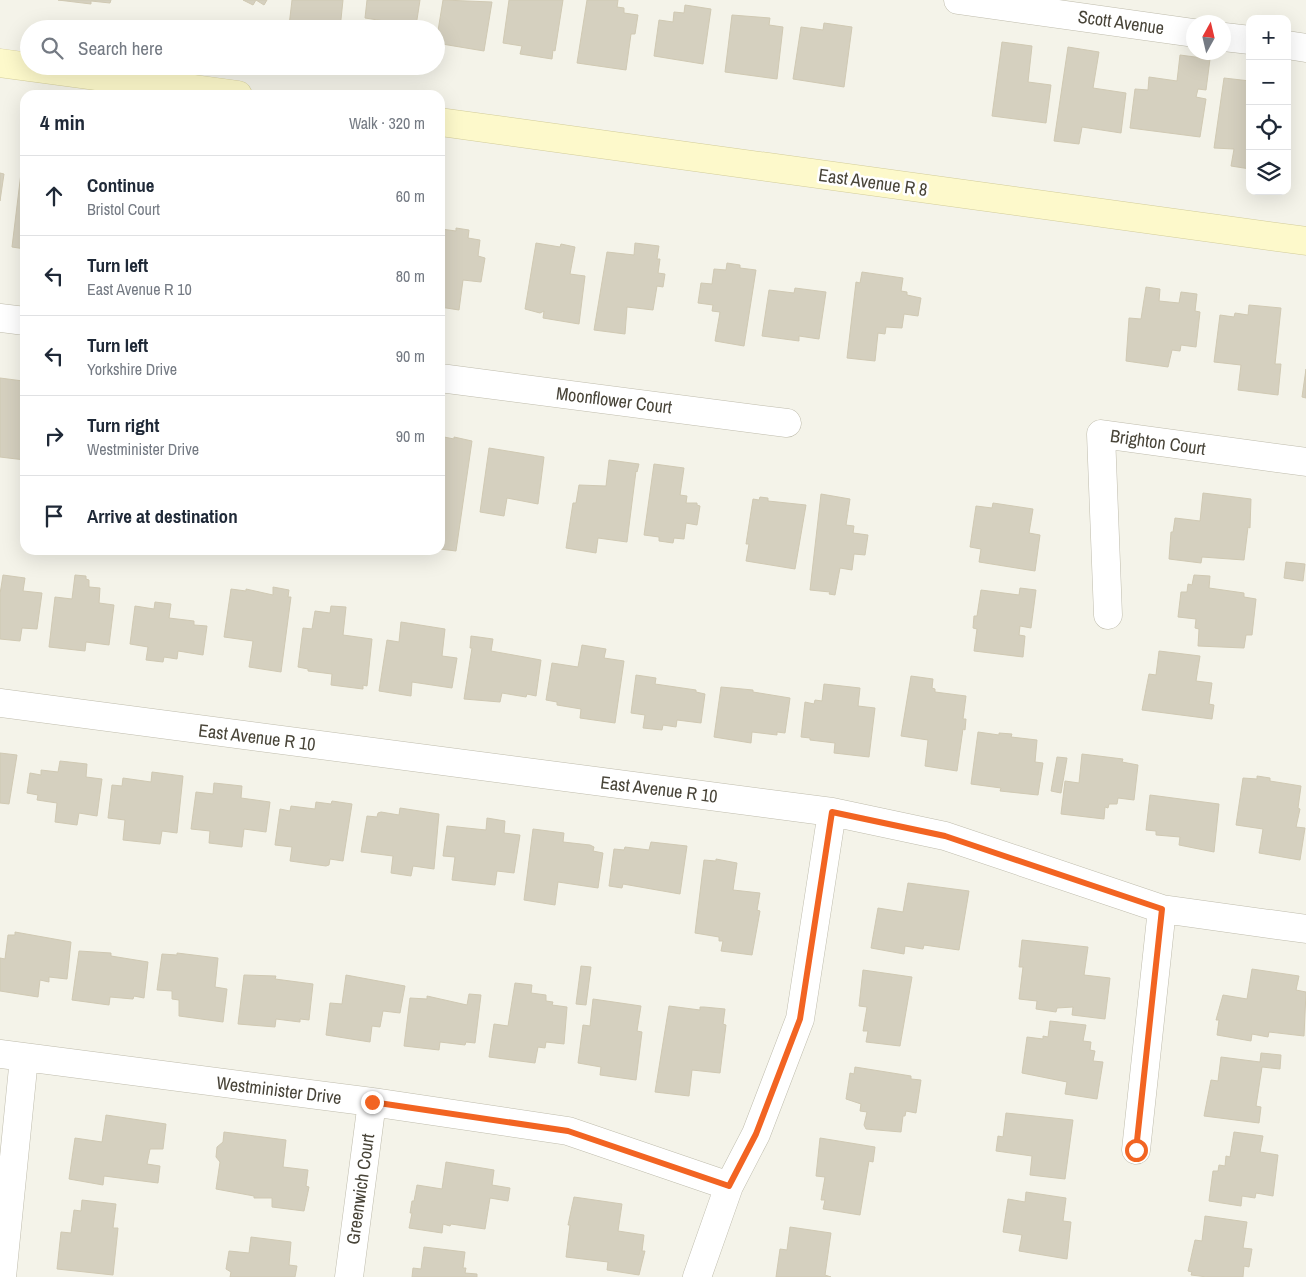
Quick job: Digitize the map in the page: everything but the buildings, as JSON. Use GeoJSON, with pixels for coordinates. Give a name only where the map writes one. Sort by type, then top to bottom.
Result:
{"type":"FeatureCollection","features":[{"type":"Feature","properties":{"kind":"street","name":"Scott Avenue"},"geometry":{"type":"LineString","coordinates":[[958,0],[1186,31]]}},
{"type":"Feature","properties":{"kind":"street"},"geometry":{"type":"LineString","coordinates":[[1231,38],[1246,40]]}},
{"type":"Feature","properties":{"kind":"street"},"geometry":{"type":"LineString","coordinates":[[1291,46],[1306,48]]}},
{"type":"Feature","properties":{"kind":"street"},"geometry":{"type":"LineString","coordinates":[[0,64],[20,67]]}},
{"type":"Feature","properties":{"kind":"street"},"geometry":{"type":"LineString","coordinates":[[84,75],[200,90]]}},
{"type":"Feature","properties":{"kind":"street","name":"East Avenue R 8"},"geometry":{"type":"LineString","coordinates":[[445,123],[1306,241]]}},
{"type":"Feature","properties":{"kind":"street"},"geometry":{"type":"LineString","coordinates":[[0,318],[20,320]]}},
{"type":"Feature","properties":{"kind":"street","name":"Moonflower Court"},"geometry":{"type":"LineString","coordinates":[[445,379],[788,423]]}},
{"type":"Feature","properties":{"kind":"street","name":"Brighton Court"},"geometry":{"type":"LineString","coordinates":[[1108,615],[1101,434],[1306,462]]}},
{"type":"Feature","properties":{"kind":"street","name":"East Avenue R 10"},"geometry":{"type":"LineString","coordinates":[[0,703],[832,812],[945,836],[1162,909],[1306,929]]}},
{"type":"Feature","properties":{"kind":"street"},"geometry":{"type":"LineString","coordinates":[[697,1277],[729,1186],[756,1134],[800,1019],[832,812]]}},
{"type":"Feature","properties":{"kind":"street"},"geometry":{"type":"LineString","coordinates":[[1136,1150],[1162,909]]}},
{"type":"Feature","properties":{"kind":"street"},"geometry":{"type":"LineString","coordinates":[[2,1277],[12,1056]]}},
{"type":"Feature","properties":{"kind":"street","name":"Westminister Drive"},"geometry":{"type":"LineString","coordinates":[[12,1056],[372,1102],[568,1131],[729,1186]]}},
{"type":"Feature","properties":{"kind":"street","name":"Greenwich Court"},"geometry":{"type":"LineString","coordinates":[[349,1277],[372,1102]]}},
{"type":"Feature","properties":{"kind":"route"},"geometry":{"type":"LineString","coordinates":[[372,1102],[568,1131],[729,1186],[756,1134],[800,1019],[832,812],[945,836],[1162,909],[1136,1150]]}}]}
